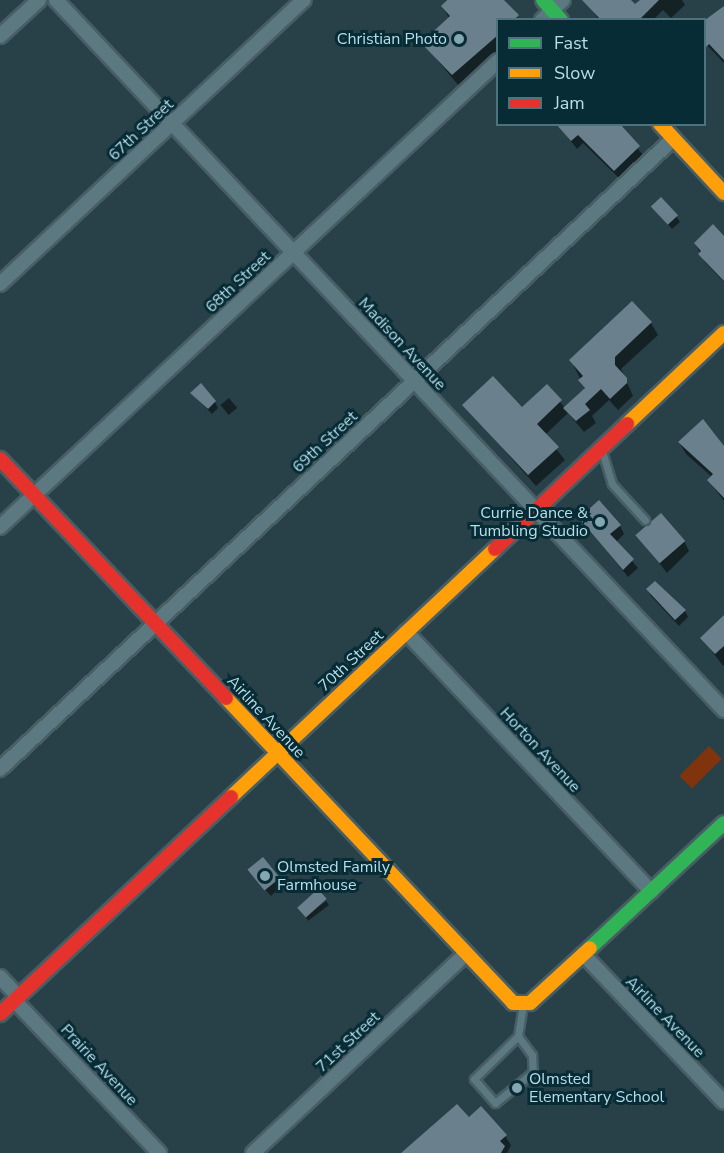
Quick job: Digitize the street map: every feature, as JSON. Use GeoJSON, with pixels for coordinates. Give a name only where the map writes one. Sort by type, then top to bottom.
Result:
{"type":"FeatureCollection","features":[{"type":"Feature","properties":{"kind":"main road"},"geometry":{"type":"LineString","coordinates":[[662,126],[724,193]]}},
{"type":"Feature","properties":{"kind":"main road","name":"70th Street"},"geometry":{"type":"LineString","coordinates":[[0,1014],[724,333]]}},
{"type":"Feature","properties":{"kind":"main road","name":"Airline Avenue"},"geometry":{"type":"LineString","coordinates":[[0,459],[507,998],[523,1005]]}},
{"type":"Feature","properties":{"kind":"main road"},"geometry":{"type":"LineString","coordinates":[[523,1005],[530,1003],[723,825]]}},
{"type":"Feature","properties":{"kind":"street"},"geometry":{"type":"LineString","coordinates":[[0,36],[39,0]]}},
{"type":"Feature","properties":{"kind":"street","name":"Madison Avenue"},"geometry":{"type":"LineString","coordinates":[[56,0],[724,710]]}},
{"type":"Feature","properties":{"kind":"street","name":"67th Street"},"geometry":{"type":"LineString","coordinates":[[0,284],[304,0]]}},
{"type":"Feature","properties":{"kind":"street"},"geometry":{"type":"LineString","coordinates":[[550,12],[563,0]]}},
{"type":"Feature","properties":{"kind":"street","name":"68th Street"},"geometry":{"type":"LineString","coordinates":[[0,526],[496,63]]}},
{"type":"Feature","properties":{"kind":"street","name":"69th Street"},"geometry":{"type":"LineString","coordinates":[[0,769],[674,139]]}},
{"type":"Feature","properties":{"kind":"street","name":"Horton Avenue"},"geometry":{"type":"LineString","coordinates":[[406,632],[651,891]]}},
{"type":"Feature","properties":{"kind":"street","name":"71st Street"},"geometry":{"type":"LineString","coordinates":[[254,1153],[466,954]]}},
{"type":"Feature","properties":{"kind":"street","name":"Airline Avenue"},"geometry":{"type":"LineString","coordinates":[[583,954],[724,1102]]}},
{"type":"Feature","properties":{"kind":"street","name":"Prairie Avenue"},"geometry":{"type":"LineString","coordinates":[[0,977],[16,998],[159,1153]]}},
{"type":"Feature","properties":{"kind":"lane"},"geometry":{"type":"LineString","coordinates":[[601,448],[612,484],[645,520]]}},
{"type":"Feature","properties":{"kind":"lane"},"geometry":{"type":"LineString","coordinates":[[518,1036],[532,1055],[533,1072],[495,1102],[474,1079],[518,1036],[523,1005]]}},
{"type":"Feature","properties":{"kind":"shaded area"},"geometry":{"type":"Polygon","coordinates":[[[709,746],[722,759],[692,788],[679,776],[709,746]]]}},
{"type":"Feature","properties":{"kind":"building","name":"Christian Photo"},"geometry":{"type":"Polygon","coordinates":[[[447,0],[504,0],[519,15],[516,18],[496,18],[496,37],[452,75],[421,43],[450,16],[441,6],[447,0]]]}},
{"type":"Feature","properties":{"kind":"building"},"geometry":{"type":"Polygon","coordinates":[[[582,0],[631,0],[635,4],[640,0],[659,0],[641,18],[599,18],[582,0]]]}},
{"type":"Feature","properties":{"kind":"building"},"geometry":{"type":"Polygon","coordinates":[[[724,6],[724,60],[709,44],[706,47],[706,19],[724,6]]]}},
{"type":"Feature","properties":{"kind":"building"},"geometry":{"type":"Polygon","coordinates":[[[558,126],[622,126],[640,146],[614,171],[578,135],[571,141],[558,126]]]}},
{"type":"Feature","properties":{"kind":"building"},"geometry":{"type":"Polygon","coordinates":[[[661,197],[678,215],[668,225],[651,207],[661,197]]]}},
{"type":"Feature","properties":{"kind":"building"},"geometry":{"type":"Polygon","coordinates":[[[713,224],[724,236],[724,281],[698,254],[701,251],[694,243],[713,224]]]}},
{"type":"Feature","properties":{"kind":"building"},"geometry":{"type":"Polygon","coordinates":[[[632,301],[652,322],[615,357],[615,365],[627,378],[627,383],[610,399],[601,389],[585,404],[590,410],[576,421],[563,408],[585,388],[578,380],[583,376],[569,360],[632,301]]]}},
{"type":"Feature","properties":{"kind":"building"},"geometry":{"type":"Polygon","coordinates":[[[493,376],[522,407],[547,384],[562,400],[537,424],[559,447],[528,475],[462,405],[493,376]]]}},
{"type":"Feature","properties":{"kind":"building"},"geometry":{"type":"Polygon","coordinates":[[[201,383],[216,401],[208,409],[190,393],[201,383]]]}},
{"type":"Feature","properties":{"kind":"building"},"geometry":{"type":"Polygon","coordinates":[[[703,419],[724,446],[724,498],[707,480],[713,474],[678,442],[703,419]]]}},
{"type":"Feature","properties":{"kind":"building","name":"Currie Dance & Tumbling Studio"},"geometry":{"type":"Polygon","coordinates":[[[599,500],[621,525],[610,534],[634,559],[623,570],[579,518],[599,500]]]}},
{"type":"Feature","properties":{"kind":"building"},"geometry":{"type":"Polygon","coordinates":[[[661,513],[685,541],[660,563],[635,535],[661,513]]]}},
{"type":"Feature","properties":{"kind":"building"},"geometry":{"type":"Polygon","coordinates":[[[655,581],[686,610],[675,620],[646,589],[655,581]]]}},
{"type":"Feature","properties":{"kind":"building"},"geometry":{"type":"Polygon","coordinates":[[[724,615],[724,646],[715,654],[700,638],[724,615]]]}},
{"type":"Feature","properties":{"kind":"building","name":"Olmsted Family Farmhouse"},"geometry":{"type":"Polygon","coordinates":[[[263,857],[280,878],[264,891],[247,870],[263,857]]]}},
{"type":"Feature","properties":{"kind":"building"},"geometry":{"type":"Polygon","coordinates":[[[318,889],[327,899],[306,917],[297,908],[318,889]]]}},
{"type":"Feature","properties":{"kind":"building","name":"Olmsted Elementary School"},"geometry":{"type":"Polygon","coordinates":[[[457,1104],[469,1117],[481,1106],[507,1135],[500,1141],[505,1146],[501,1153],[401,1153],[457,1104]]]}},
{"type":"Feature","properties":{"kind":"traffic: fast"},"geometry":{"type":"LineString","coordinates":[[543,0],[559,18]]}},
{"type":"Feature","properties":{"kind":"traffic: fast"},"geometry":{"type":"LineString","coordinates":[[590,948],[724,823]]}},
{"type":"Feature","properties":{"kind":"traffic: slow"},"geometry":{"type":"LineString","coordinates":[[662,126],[724,193]]}},
{"type":"Feature","properties":{"kind":"traffic: slow"},"geometry":{"type":"LineString","coordinates":[[627,424],[724,333]]}},
{"type":"Feature","properties":{"kind":"traffic: slow"},"geometry":{"type":"LineString","coordinates":[[231,797],[495,549]]}},
{"type":"Feature","properties":{"kind":"traffic: slow"},"geometry":{"type":"LineString","coordinates":[[226,698],[513,1003],[530,1003],[590,948]]}},
{"type":"Feature","properties":{"kind":"traffic: jam"},"geometry":{"type":"LineString","coordinates":[[495,549],[627,424]]}},
{"type":"Feature","properties":{"kind":"traffic: jam"},"geometry":{"type":"LineString","coordinates":[[0,459],[226,698]]}},
{"type":"Feature","properties":{"kind":"traffic: jam"},"geometry":{"type":"LineString","coordinates":[[0,1014],[231,797]]}},
{"type":"Feature","properties":{"kind":"place","name":"Christian Photo"},"geometry":{"type":"Point","coordinates":[459,39]}},
{"type":"Feature","properties":{"kind":"place","name":"Currie Dance & Tumbling Studio"},"geometry":{"type":"Point","coordinates":[600,522]}},
{"type":"Feature","properties":{"kind":"place","name":"Olmsted Family Farmhouse"},"geometry":{"type":"Point","coordinates":[265,876]}},
{"type":"Feature","properties":{"kind":"place","name":"Olmsted Elementary School"},"geometry":{"type":"Point","coordinates":[517,1088]}}]}
